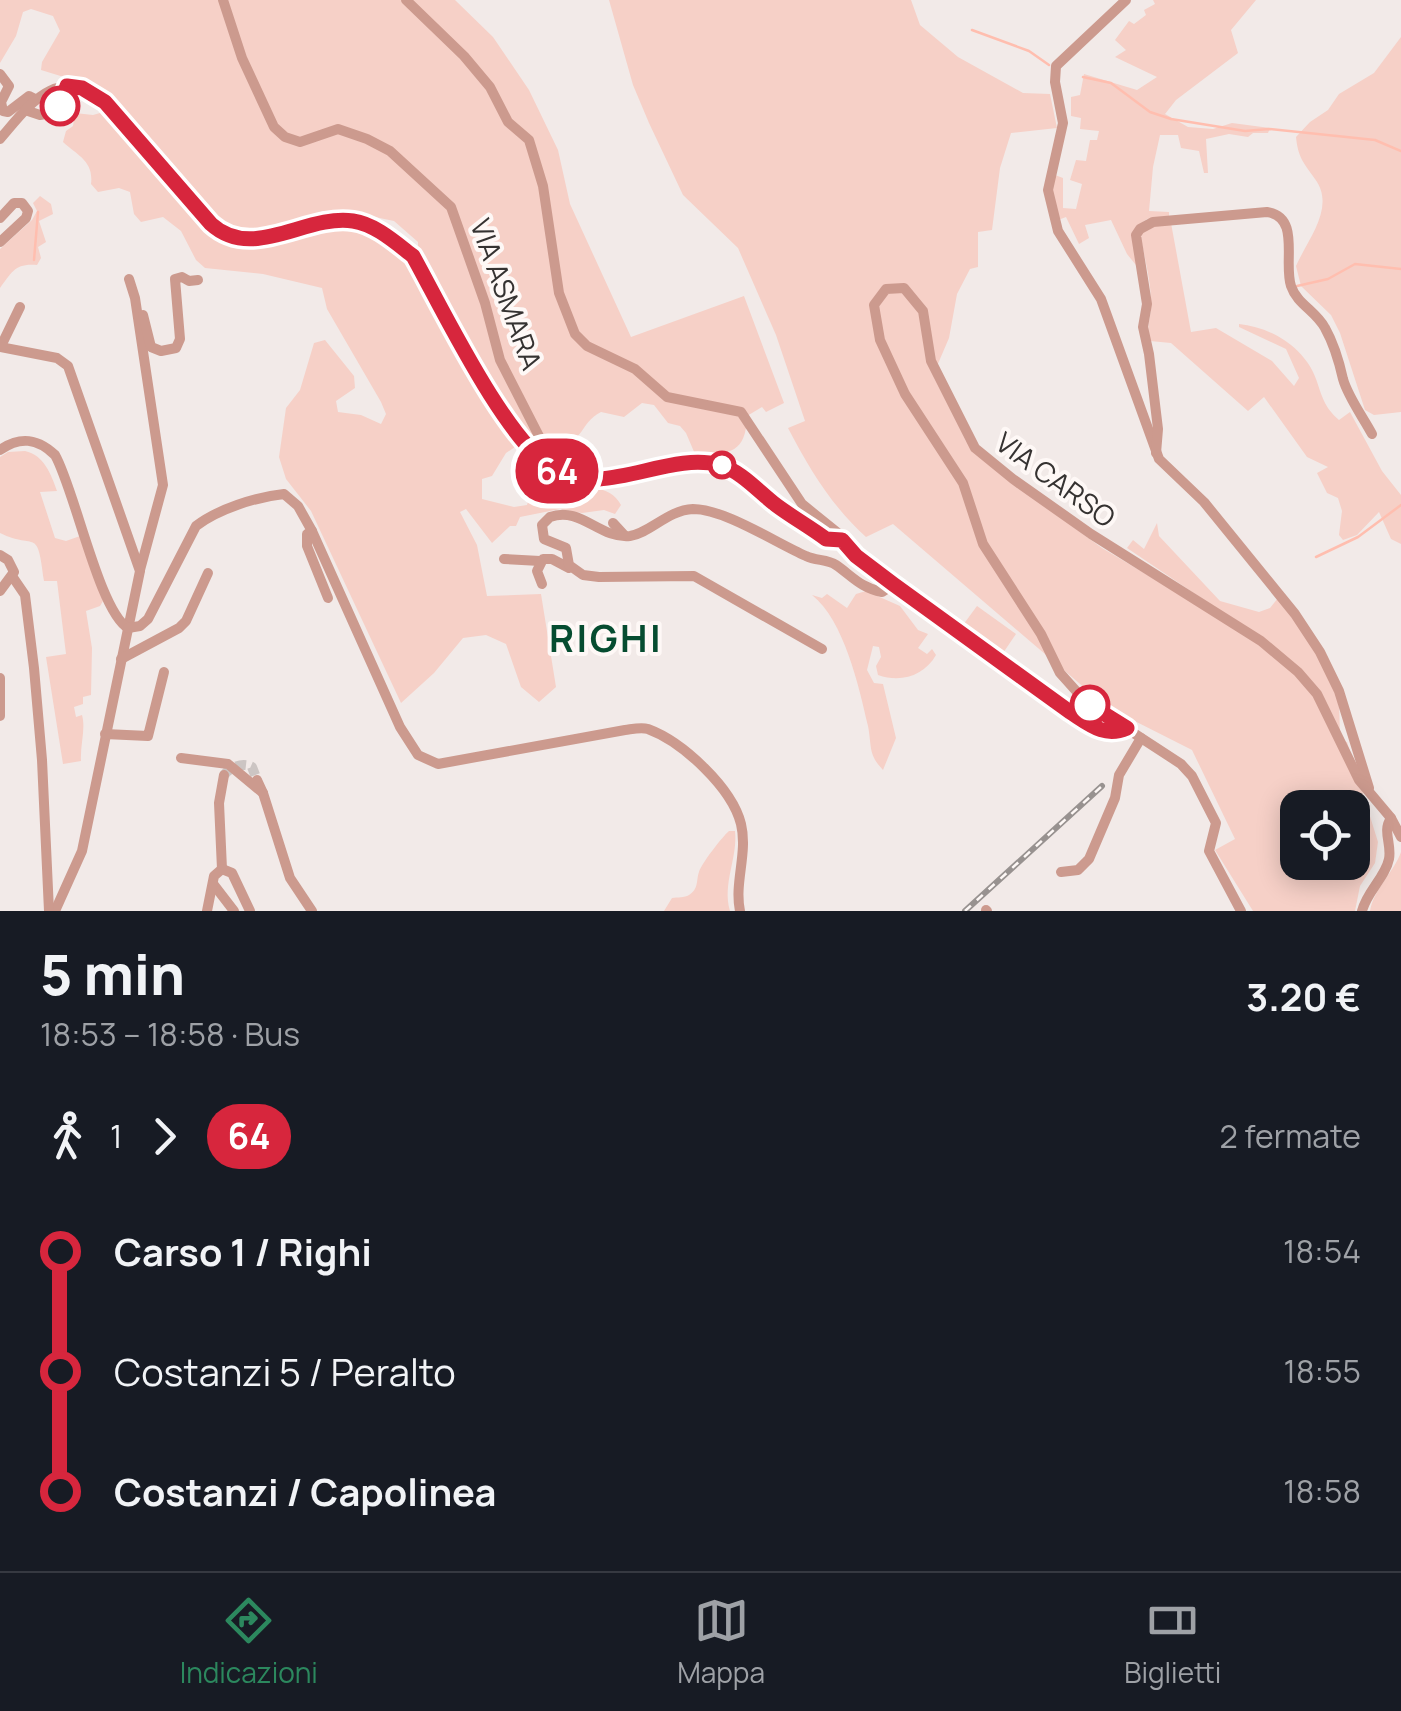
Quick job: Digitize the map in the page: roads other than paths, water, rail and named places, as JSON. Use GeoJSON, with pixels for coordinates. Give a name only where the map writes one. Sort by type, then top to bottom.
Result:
{"type":"FeatureCollection","features":[{"type":"Feature","properties":{"kind":"street","name":"VIA ASMARA"},"geometry":{"type":"LineString","coordinates":[[224,0],[242,58],[277,131],[300,142],[334,129],[367,139],[390,151],[451,207],[485,303],[500,360],[542,442],[587,477]]}},
{"type":"Feature","properties":{"kind":"street"},"geometry":{"type":"LineString","coordinates":[[406,0],[464,56],[490,86],[508,122],[529,140],[543,186],[559,294],[575,334],[587,346],[635,370],[666,398],[728,408],[745,416],[802,504],[828,524],[856,556],[1098,730],[1110,733],[1127,728],[1180,764],[1216,823],[1208,845],[1216,869],[1241,911]]}},
{"type":"Feature","properties":{"kind":"street"},"geometry":{"type":"LineString","coordinates":[[1126,0],[1056,66],[1062,124],[1048,190],[1049,203],[1058,231],[1101,300],[1156,454],[1204,502],[1295,614],[1320,652],[1339,691],[1369,789]]}},
{"type":"Feature","properties":{"kind":"street"},"geometry":{"type":"LineString","coordinates":[[0,74],[9,86],[1,102],[3,111],[8,112],[29,96],[36,99]]}},
{"type":"Feature","properties":{"kind":"street"},"geometry":{"type":"LineString","coordinates":[[26,110],[47,114],[60,106],[67,86]]}},
{"type":"Feature","properties":{"kind":"street"},"geometry":{"type":"LineString","coordinates":[[0,139],[48,90],[82,88],[105,102],[211,224],[226,235],[248,240],[335,221],[354,221],[386,236],[413,256],[522,442],[555,470],[567,476],[601,478],[674,463],[724,466],[826,539],[842,540]]}},
{"type":"Feature","properties":{"kind":"street"},"geometry":{"type":"LineString","coordinates":[[0,218],[14,203],[22,203],[28,211],[26,218],[0,242]]}},
{"type":"Feature","properties":{"kind":"street"},"geometry":{"type":"LineString","coordinates":[[1156,454],[1158,429],[1142,327],[1147,304],[1136,236],[1153,222],[1248,213],[1274,212],[1283,219],[1291,288],[1323,324],[1340,360],[1344,380],[1372,434]]}},
{"type":"Feature","properties":{"kind":"street"},"geometry":{"type":"LineString","coordinates":[[52,911],[82,851],[140,571],[163,484],[130,279]]}},
{"type":"Feature","properties":{"kind":"street"},"geometry":{"type":"LineString","coordinates":[[135,298],[140,300],[149,344],[156,350],[172,350],[180,339],[174,280],[198,280]]}},
{"type":"Feature","properties":{"kind":"street","name":"VIA CARSO"},"geometry":{"type":"LineString","coordinates":[[1127,728],[1071,689],[984,544],[963,483],[905,394],[880,340],[874,305],[886,289],[904,288],[918,301],[926,321],[931,361],[975,448],[1092,534],[1261,641],[1298,672],[1317,694],[1353,769],[1401,837]]}},
{"type":"Feature","properties":{"kind":"street"},"geometry":{"type":"LineString","coordinates":[[20,306],[0,346],[57,358],[68,366],[140,571]]}},
{"type":"Feature","properties":{"kind":"street"},"geometry":{"type":"LineString","coordinates":[[0,450],[16,441],[28,440],[54,454],[105,591],[117,619],[128,628],[140,626],[148,618],[196,526],[206,518],[284,494],[298,506],[312,531],[400,728],[418,755],[438,764],[647,728],[689,754],[707,771],[740,820],[740,911]]}},
{"type":"Feature","properties":{"kind":"street"},"geometry":{"type":"LineString","coordinates":[[569,567],[566,548],[543,536],[542,525],[550,517],[569,514],[606,532],[634,535],[664,516],[694,509],[735,519],[807,557],[830,562],[860,585],[884,592],[893,584]]}},
{"type":"Feature","properties":{"kind":"street"},"geometry":{"type":"LineString","coordinates":[[613,523],[624,535]]}},
{"type":"Feature","properties":{"kind":"street"},"geometry":{"type":"LineString","coordinates":[[312,531],[308,534],[308,546],[328,598]]}},
{"type":"Feature","properties":{"kind":"street"},"geometry":{"type":"LineString","coordinates":[[0,555],[11,563],[12,576],[25,595],[52,911]]}},
{"type":"Feature","properties":{"kind":"street"},"geometry":{"type":"LineString","coordinates":[[504,559],[552,559],[583,575],[599,577],[694,576],[822,649]]}},
{"type":"Feature","properties":{"kind":"street"},"geometry":{"type":"LineString","coordinates":[[540,560],[537,570],[542,584]]}},
{"type":"Feature","properties":{"kind":"street"},"geometry":{"type":"LineString","coordinates":[[122,660],[186,621],[208,573]]}},
{"type":"Feature","properties":{"kind":"street"},"geometry":{"type":"LineString","coordinates":[[0,591],[12,576]]}},
{"type":"Feature","properties":{"kind":"street"},"geometry":{"type":"LineString","coordinates":[[581,582],[599,577]]}},
{"type":"Feature","properties":{"kind":"street"},"geometry":{"type":"LineString","coordinates":[[105,734],[148,736],[164,672]]}},
{"type":"Feature","properties":{"kind":"street"},"geometry":{"type":"LineString","coordinates":[[0,678],[0,716]]}},
{"type":"Feature","properties":{"kind":"street"},"geometry":{"type":"LineString","coordinates":[[1061,872],[1078,870],[1089,859],[1115,798],[1119,774],[1141,738]]}},
{"type":"Feature","properties":{"kind":"street"},"geometry":{"type":"LineString","coordinates":[[182,758],[228,764],[262,794]]}},
{"type":"Feature","properties":{"kind":"street"},"geometry":{"type":"LineString","coordinates":[[222,869],[220,802],[224,775]]}},
{"type":"Feature","properties":{"kind":"street"},"geometry":{"type":"LineString","coordinates":[[257,780],[290,878],[312,911]]}},
{"type":"Feature","properties":{"kind":"street"},"geometry":{"type":"LineString","coordinates":[[1362,911],[1366,897],[1389,860],[1386,826],[1391,818]]}},
{"type":"Feature","properties":{"kind":"street"},"geometry":{"type":"LineString","coordinates":[[208,911],[214,874],[222,869]]}},
{"type":"Feature","properties":{"kind":"street"},"geometry":{"type":"LineString","coordinates":[[222,869],[232,873],[250,911]]}},
{"type":"Feature","properties":{"kind":"street"},"geometry":{"type":"LineString","coordinates":[[214,885],[234,911]]}},
{"type":"Feature","properties":{"kind":"waterway"},"geometry":{"type":"LineString","coordinates":[[972,30],[1029,51],[1049,65]]}},
{"type":"Feature","properties":{"kind":"waterway"},"geometry":{"type":"LineString","coordinates":[[1083,77],[1111,83],[1150,112],[1171,119],[1245,131],[1269,129],[1375,140],[1401,151]]}},
{"type":"Feature","properties":{"kind":"waterway"},"geometry":{"type":"LineString","coordinates":[[34,260],[38,212]]}},
{"type":"Feature","properties":{"kind":"waterway"},"geometry":{"type":"LineString","coordinates":[[1297,286],[1328,279],[1355,264],[1401,269]]}},
{"type":"Feature","properties":{"kind":"waterway"},"geometry":{"type":"LineString","coordinates":[[1316,557],[1358,537],[1401,505]]}},
{"type":"Feature","properties":{"kind":"tunnel"},"geometry":{"type":"LineString","coordinates":[[224,775],[237,766],[248,766],[257,780]]}},
{"type":"Feature","properties":{"kind":"railway"},"geometry":{"type":"LineString","coordinates":[[965,911],[1102,786]]}},
{"type":"Feature","properties":{"kind":"district","name":"RIGHI"},"geometry":{"type":"Point","coordinates":[606,637]}}]}
